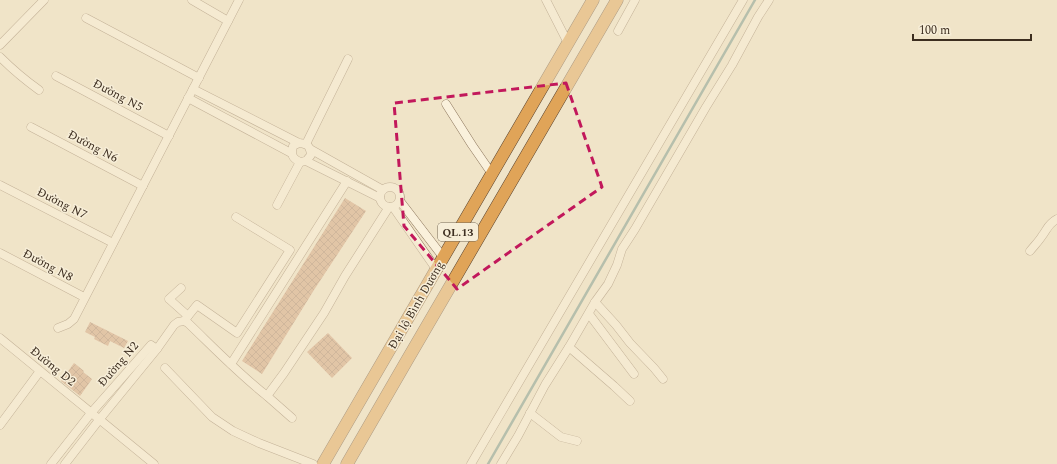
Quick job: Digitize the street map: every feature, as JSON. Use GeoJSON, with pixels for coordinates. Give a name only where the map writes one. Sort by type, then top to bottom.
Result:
{"type":"FeatureCollection","features":[{"type":"Feature","properties":{"kind":"highway","name":"Đại lộ Bình Dương"},"geometry":{"type":"LineString","coordinates":[[323,464],[593,0]]}},
{"type":"Feature","properties":{"kind":"highway","name":"Đại lộ Bình Dương"},"geometry":{"type":"LineString","coordinates":[[347,464],[617,0]]}},
{"type":"Feature","properties":{"kind":"highway"},"geometry":{"type":"LineString","coordinates":[[443,257],[461,267]]}},
{"type":"Feature","properties":{"kind":"highway"},"geometry":{"type":"LineString","coordinates":[[436,269],[455,279]]}},
{"type":"Feature","properties":{"kind":"street"},"geometry":{"type":"LineString","coordinates":[[0,45],[44,0]]}},
{"type":"Feature","properties":{"kind":"street"},"geometry":{"type":"LineString","coordinates":[[192,0],[228,21]]}},
{"type":"Feature","properties":{"kind":"street"},"geometry":{"type":"LineString","coordinates":[[58,328],[68,324],[74,319],[84,297],[239,0]]}},
{"type":"Feature","properties":{"kind":"street"},"geometry":{"type":"LineString","coordinates":[[546,0],[568,43]]}},
{"type":"Feature","properties":{"kind":"street"},"geometry":{"type":"LineString","coordinates":[[618,31],[635,0]]}},
{"type":"Feature","properties":{"kind":"street"},"geometry":{"type":"LineString","coordinates":[[471,464],[743,0]]}},
{"type":"Feature","properties":{"kind":"street"},"geometry":{"type":"LineString","coordinates":[[501,464],[518,436],[545,385],[595,302],[608,284],[617,265],[622,249],[769,0]]}},
{"type":"Feature","properties":{"kind":"street"},"geometry":{"type":"LineString","coordinates":[[86,18],[199,78]]}},
{"type":"Feature","properties":{"kind":"street"},"geometry":{"type":"LineString","coordinates":[[0,57],[13,70],[39,90]]}},
{"type":"Feature","properties":{"kind":"street"},"geometry":{"type":"LineString","coordinates":[[305,145],[348,59]]}},
{"type":"Feature","properties":{"kind":"street","name":"Đường N5"},"geometry":{"type":"LineString","coordinates":[[56,76],[169,136]]}},
{"type":"Feature","properties":{"kind":"street"},"geometry":{"type":"LineString","coordinates":[[193,89],[305,145],[383,190]]}},
{"type":"Feature","properties":{"kind":"street"},"geometry":{"type":"LineString","coordinates":[[188,98],[291,153],[294,159],[303,161],[380,198]]}},
{"type":"Feature","properties":{"kind":"street"},"geometry":{"type":"LineString","coordinates":[[446,104],[492,174]]}},
{"type":"Feature","properties":{"kind":"street","name":"Đường N6"},"geometry":{"type":"LineString","coordinates":[[31,127],[143,186]]}},
{"type":"Feature","properties":{"kind":"street"},"geometry":{"type":"LineString","coordinates":[[291,153],[293,146],[305,145]]}},
{"type":"Feature","properties":{"kind":"street"},"geometry":{"type":"LineString","coordinates":[[277,205],[303,161],[310,155],[305,145]]}},
{"type":"Feature","properties":{"kind":"street"},"geometry":{"type":"LineString","coordinates":[[231,364],[347,181]]}},
{"type":"Feature","properties":{"kind":"street","name":"Đường N7"},"geometry":{"type":"LineString","coordinates":[[0,185],[113,243]]}},
{"type":"Feature","properties":{"kind":"street"},"geometry":{"type":"LineString","coordinates":[[436,269],[391,207],[382,204],[380,198],[383,190],[388,187],[393,187],[398,190],[400,201],[443,257]]}},
{"type":"Feature","properties":{"kind":"street"},"geometry":{"type":"LineString","coordinates":[[267,396],[324,313],[345,276],[391,207],[400,201]]}},
{"type":"Feature","properties":{"kind":"street"},"geometry":{"type":"LineString","coordinates":[[157,349],[174,325],[186,318],[197,305],[237,333],[290,250],[236,217]]}},
{"type":"Feature","properties":{"kind":"street"},"geometry":{"type":"LineString","coordinates":[[1030,251],[1043,235],[1050,223],[1057,219]]}},
{"type":"Feature","properties":{"kind":"street","name":"Đường N8"},"geometry":{"type":"LineString","coordinates":[[0,253],[84,297]]}},
{"type":"Feature","properties":{"kind":"street"},"geometry":{"type":"LineString","coordinates":[[181,288],[170,299],[186,318],[188,323],[252,384],[292,418]]}},
{"type":"Feature","properties":{"kind":"street"},"geometry":{"type":"LineString","coordinates":[[595,302],[663,379]]}},
{"type":"Feature","properties":{"kind":"street"},"geometry":{"type":"LineString","coordinates":[[589,314],[634,374]]}},
{"type":"Feature","properties":{"kind":"street","name":"Đường D2"},"geometry":{"type":"LineString","coordinates":[[0,338],[154,464]]}},
{"type":"Feature","properties":{"kind":"street","name":"Đường N2"},"geometry":{"type":"LineString","coordinates":[[51,464],[91,413],[151,345],[157,349],[65,464]]}},
{"type":"Feature","properties":{"kind":"street"},"geometry":{"type":"LineString","coordinates":[[569,347],[630,401]]}},
{"type":"Feature","properties":{"kind":"street"},"geometry":{"type":"LineString","coordinates":[[165,368],[212,417],[259,443],[313,464]]}},
{"type":"Feature","properties":{"kind":"street"},"geometry":{"type":"LineString","coordinates":[[1,420],[40,371]]}},
{"type":"Feature","properties":{"kind":"street"},"geometry":{"type":"LineString","coordinates":[[530,413],[561,437],[577,441]]}},
{"type":"Feature","properties":{"kind":"highlighted area"},"geometry":{"type":"Polygon","coordinates":[[[566,83],[602,187],[457,289],[404,226],[394,103],[566,83]]]}},
{"type":"Feature","properties":{"kind":"building"},"geometry":{"type":"Polygon","coordinates":[[[345,198],[366,211],[314,290],[262,374],[242,361],[345,198]]]}},
{"type":"Feature","properties":{"kind":"building"},"geometry":{"type":"Polygon","coordinates":[[[90,322],[128,341],[124,348],[110,341],[108,346],[94,339],[95,337],[85,332],[90,322]]]}},
{"type":"Feature","properties":{"kind":"building"},"geometry":{"type":"Polygon","coordinates":[[[328,333],[352,358],[332,378],[307,352],[328,333]]]}},
{"type":"Feature","properties":{"kind":"building"},"geometry":{"type":"Polygon","coordinates":[[[74,363],[92,379],[80,396],[61,381],[74,363]]]}},
{"type":"Feature","properties":{"kind":"waterway"},"geometry":{"type":"LineString","coordinates":[[488,464],[755,0]]}}]}
